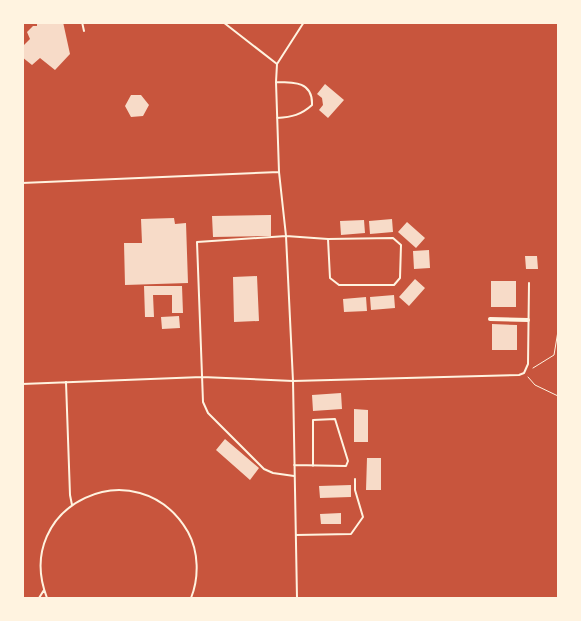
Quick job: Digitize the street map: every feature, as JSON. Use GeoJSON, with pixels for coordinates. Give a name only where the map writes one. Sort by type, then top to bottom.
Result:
{"type":"FeatureCollection","features":[{"type":"Feature","properties":{"kind":"street"},"geometry":{"type":"LineString","coordinates":[[490,319],[528,320]]}},
{"type":"Feature","properties":{"kind":"lane"},"geometry":{"type":"LineString","coordinates":[[82,22],[84,31]]}},
{"type":"Feature","properties":{"kind":"lane"},"geometry":{"type":"LineString","coordinates":[[223,22],[277,64]]}},
{"type":"Feature","properties":{"kind":"lane"},"geometry":{"type":"LineString","coordinates":[[297,598],[292,381],[286,236],[279,172],[276,82],[277,64],[304,22]]}},
{"type":"Feature","properties":{"kind":"lane"},"geometry":{"type":"LineString","coordinates":[[276,82],[293,82],[306,87],[312,96],[312,105],[305,112],[293,117],[278,118]]}},
{"type":"Feature","properties":{"kind":"lane"},"geometry":{"type":"LineString","coordinates":[[22,182],[279,172]]}},
{"type":"Feature","properties":{"kind":"lane"},"geometry":{"type":"LineString","coordinates":[[294,476],[273,473],[264,469],[208,412],[203,402],[197,242],[286,236],[328,239],[393,238],[401,245],[400,278],[394,285],[339,285],[330,278],[328,239]]}},
{"type":"Feature","properties":{"kind":"lane"},"geometry":{"type":"LineString","coordinates":[[22,384],[202,377],[292,381],[513,376],[524,373],[528,364],[529,283]]}},
{"type":"Feature","properties":{"kind":"lane"},"geometry":{"type":"LineString","coordinates":[[66,382],[70,495],[72,505]]}},
{"type":"Feature","properties":{"kind":"lane"},"geometry":{"type":"LineString","coordinates":[[294,466],[313,466],[346,466],[348,461],[335,418],[313,420],[313,466]]}},
{"type":"Feature","properties":{"kind":"lane"},"geometry":{"type":"LineString","coordinates":[[296,535],[351,534],[363,517],[355,490],[355,479]]}},
{"type":"Feature","properties":{"kind":"lane"},"geometry":{"type":"LineString","coordinates":[[47,598],[41,577],[42,550],[53,525],[72,505],[85,497],[115,490],[146,495],[160,502],[172,511],[186,530],[195,551],[197,566],[196,582],[191,598]]}},
{"type":"Feature","properties":{"kind":"lane"},"geometry":{"type":"LineString","coordinates":[[39,598],[44,590]]}},
{"type":"Feature","properties":{"kind":"path"},"geometry":{"type":"LineString","coordinates":[[558,331],[554,356],[524,373],[535,385],[558,396]]}},
{"type":"Feature","properties":{"kind":"building"},"geometry":{"type":"Polygon","coordinates":[[[37,22],[63,22],[70,54],[55,70],[40,58],[32,65],[22,57],[22,47],[30,39],[27,32],[33,26],[37,26],[37,22]]]}},
{"type":"Feature","properties":{"kind":"building"},"geometry":{"type":"Polygon","coordinates":[[[325,84],[344,100],[328,118],[319,110],[323,105],[322,98],[317,94],[325,84]]]}},
{"type":"Feature","properties":{"kind":"building"},"geometry":{"type":"Polygon","coordinates":[[[131,95],[141,95],[149,105],[143,116],[131,117],[125,106],[131,95]]]}},
{"type":"Feature","properties":{"kind":"building"},"geometry":{"type":"Polygon","coordinates":[[[271,215],[271,236],[213,237],[212,216],[271,215]]]}},
{"type":"Feature","properties":{"kind":"building"},"geometry":{"type":"Polygon","coordinates":[[[174,218],[175,224],[186,223],[188,283],[125,285],[124,243],[142,243],[141,219],[174,218]]]}},
{"type":"Feature","properties":{"kind":"building"},"geometry":{"type":"Polygon","coordinates":[[[392,219],[393,232],[370,234],[369,221],[392,219]]]}},
{"type":"Feature","properties":{"kind":"building"},"geometry":{"type":"Polygon","coordinates":[[[364,220],[365,233],[341,235],[340,221],[364,220]]]}},
{"type":"Feature","properties":{"kind":"building"},"geometry":{"type":"Polygon","coordinates":[[[407,222],[425,238],[416,248],[398,232],[407,222]]]}},
{"type":"Feature","properties":{"kind":"building"},"geometry":{"type":"Polygon","coordinates":[[[429,250],[430,268],[414,269],[413,251],[429,250]]]}},
{"type":"Feature","properties":{"kind":"building"},"geometry":{"type":"Polygon","coordinates":[[[525,256],[537,256],[538,269],[526,269],[525,256]]]}},
{"type":"Feature","properties":{"kind":"building"},"geometry":{"type":"Polygon","coordinates":[[[257,276],[259,321],[234,322],[233,277],[257,276]]]}},
{"type":"Feature","properties":{"kind":"building"},"geometry":{"type":"Polygon","coordinates":[[[415,279],[425,288],[409,306],[399,297],[415,279]]]}},
{"type":"Feature","properties":{"kind":"building"},"geometry":{"type":"Polygon","coordinates":[[[491,281],[516,281],[516,307],[491,307],[491,281]]]}},
{"type":"Feature","properties":{"kind":"building"},"geometry":{"type":"Polygon","coordinates":[[[144,286],[182,286],[183,313],[172,313],[172,295],[153,295],[154,317],[145,317],[144,286]]]}},
{"type":"Feature","properties":{"kind":"building"},"geometry":{"type":"Polygon","coordinates":[[[394,295],[395,308],[371,310],[370,297],[394,295]]]}},
{"type":"Feature","properties":{"kind":"building"},"geometry":{"type":"Polygon","coordinates":[[[366,297],[367,311],[344,312],[343,299],[366,297]]]}},
{"type":"Feature","properties":{"kind":"building"},"geometry":{"type":"Polygon","coordinates":[[[179,316],[180,328],[162,329],[161,317],[179,316]]]}},
{"type":"Feature","properties":{"kind":"building"},"geometry":{"type":"Polygon","coordinates":[[[492,324],[517,325],[517,350],[492,350],[492,324]]]}},
{"type":"Feature","properties":{"kind":"building"},"geometry":{"type":"Polygon","coordinates":[[[341,393],[342,409],[313,411],[312,395],[341,393]]]}},
{"type":"Feature","properties":{"kind":"building"},"geometry":{"type":"Polygon","coordinates":[[[354,409],[368,410],[368,442],[354,442],[354,409]]]}},
{"type":"Feature","properties":{"kind":"building"},"geometry":{"type":"Polygon","coordinates":[[[225,439],[259,468],[250,480],[216,450],[225,439]]]}},
{"type":"Feature","properties":{"kind":"building"},"geometry":{"type":"Polygon","coordinates":[[[367,458],[381,458],[381,490],[366,490],[367,458]]]}},
{"type":"Feature","properties":{"kind":"building"},"geometry":{"type":"Polygon","coordinates":[[[351,485],[351,497],[320,498],[319,486],[351,485]]]}},
{"type":"Feature","properties":{"kind":"building"},"geometry":{"type":"Polygon","coordinates":[[[341,513],[341,524],[321,524],[320,514],[341,513]]]}}]}
